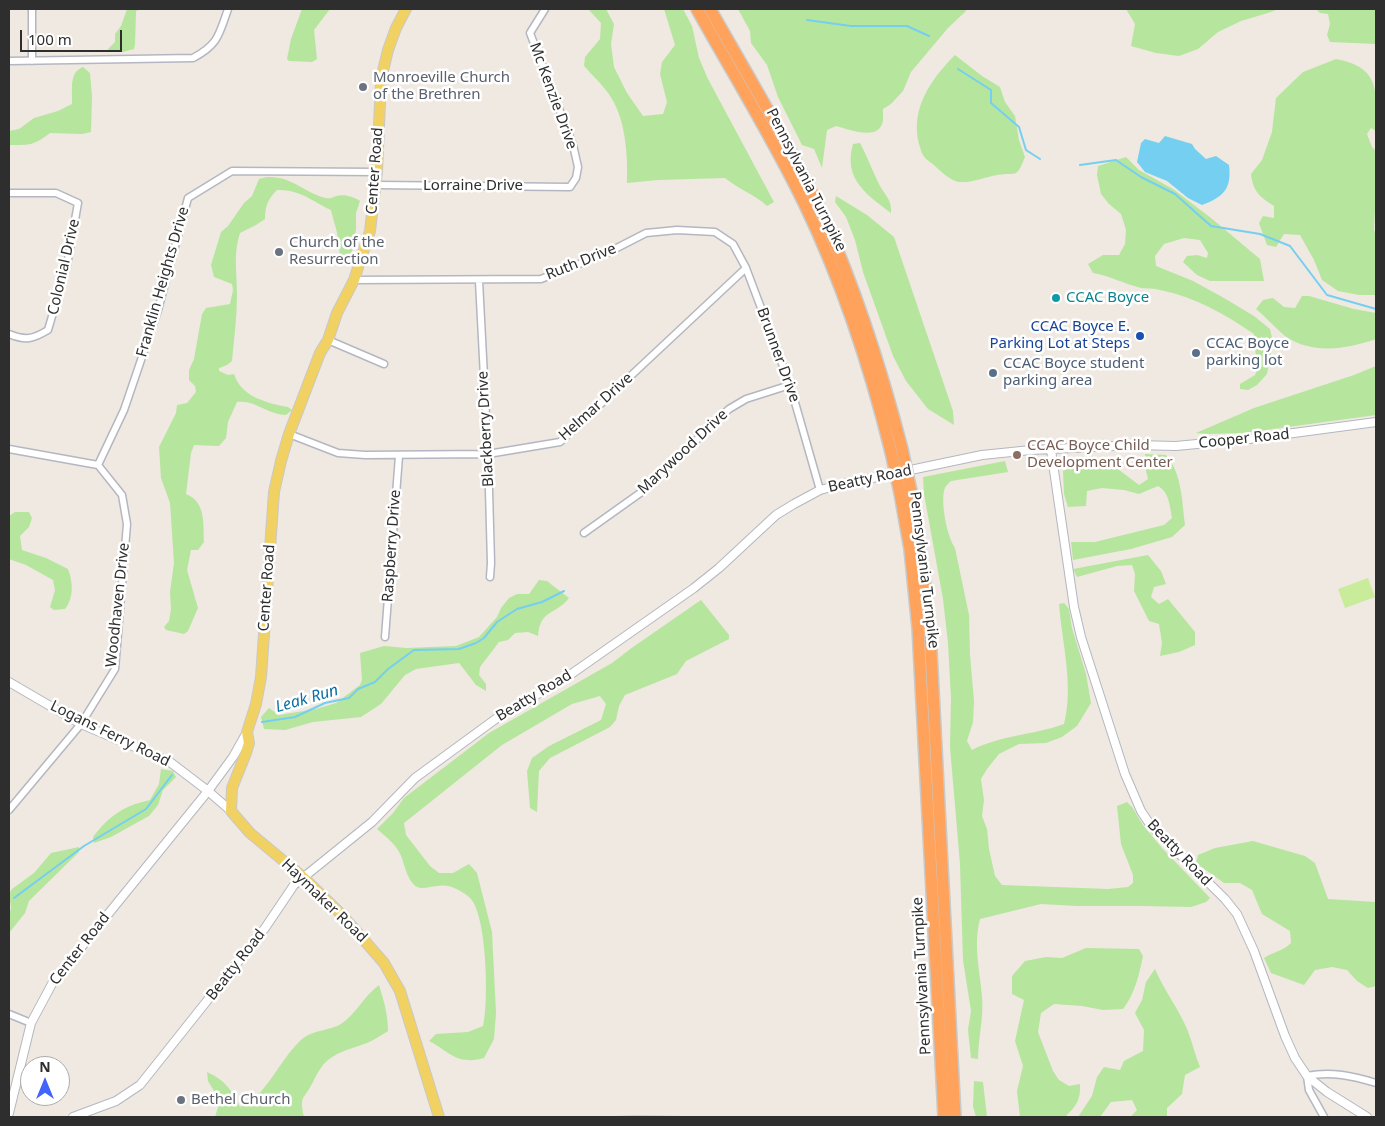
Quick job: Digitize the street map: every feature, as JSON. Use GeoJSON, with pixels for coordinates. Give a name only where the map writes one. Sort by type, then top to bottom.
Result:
{"type":"FeatureCollection","features":[{"type":"Feature","properties":{"kind":"highway","name":"Pennsylvania Turnpike"},"geometry":{"type":"LineString","coordinates":[[697,9],[788,171],[821,240],[847,304],[897,451]]}},
{"type":"Feature","properties":{"kind":"highway","name":"Pennsylvania Turnpike"},"geometry":{"type":"LineString","coordinates":[[710,9],[794,159],[847,272],[874,345],[923,568],[930,632],[955,1117]]}},
{"type":"Feature","properties":{"kind":"highway","name":"Pennsylvania Turnpike"},"geometry":{"type":"LineString","coordinates":[[906,492],[918,628],[944,1117]]}},
{"type":"Feature","properties":{"kind":"main road","name":"Center Road"},"geometry":{"type":"LineString","coordinates":[[247,732],[256,704],[261,677],[274,492],[290,434],[320,353],[328,340],[337,313],[354,280],[370,231],[377,172],[381,79],[388,50],[396,28],[406,9]]}},
{"type":"Feature","properties":{"kind":"main road"},"geometry":{"type":"LineString","coordinates":[[230,811],[232,788],[243,764],[249,743],[247,732]]}},
{"type":"Feature","properties":{"kind":"main road","name":"Haymaker Road"},"geometry":{"type":"LineString","coordinates":[[230,811],[250,833],[303,877],[342,915],[377,954],[392,977],[407,1012],[440,1117]]}},
{"type":"Feature","properties":{"kind":"street"},"geometry":{"type":"LineString","coordinates":[[32,9],[32,62]]}},
{"type":"Feature","properties":{"kind":"street"},"geometry":{"type":"LineString","coordinates":[[9,61],[192,58],[204,52],[215,43],[228,9]]}},
{"type":"Feature","properties":{"kind":"street","name":"Mc Kenzie Drive"},"geometry":{"type":"LineString","coordinates":[[545,9],[530,33],[573,145],[578,167],[576,178],[570,186]]}},
{"type":"Feature","properties":{"kind":"street","name":"Franklin Heights Drive"},"geometry":{"type":"LineString","coordinates":[[98,465],[124,410],[155,319],[188,198],[232,171],[377,172]]}},
{"type":"Feature","properties":{"kind":"street","name":"Lorraine Drive"},"geometry":{"type":"LineString","coordinates":[[376,185],[570,186]]}},
{"type":"Feature","properties":{"kind":"street","name":"Colonial Drive"},"geometry":{"type":"LineString","coordinates":[[9,194],[56,192],[78,203],[67,264],[48,330],[34,339],[20,338],[9,334]]}},
{"type":"Feature","properties":{"kind":"street","name":"Ruth Drive"},"geometry":{"type":"LineString","coordinates":[[354,280],[479,281],[541,279],[607,253],[646,233],[677,230],[715,232]]}},
{"type":"Feature","properties":{"kind":"street","name":"Brunner Drive"},"geometry":{"type":"LineString","coordinates":[[715,232],[733,244],[746,268],[790,385],[820,490]]}},
{"type":"Feature","properties":{"kind":"street","name":"Helmar Drive"},"geometry":{"type":"LineString","coordinates":[[290,434],[338,453],[399,456],[488,454],[560,442],[746,268]]}},
{"type":"Feature","properties":{"kind":"street","name":"Blackberry Drive"},"geometry":{"type":"LineString","coordinates":[[479,281],[488,454],[490,578]]}},
{"type":"Feature","properties":{"kind":"street"},"geometry":{"type":"LineString","coordinates":[[328,340],[384,364]]}},
{"type":"Feature","properties":{"kind":"street","name":"Marywood Drive"},"geometry":{"type":"LineString","coordinates":[[584,533],[643,490],[728,409],[746,399],[790,385]]}},
{"type":"Feature","properties":{"kind":"street","name":"Cooper Road"},"geometry":{"type":"LineString","coordinates":[[1051,450],[1136,445],[1176,446],[1249,439],[1376,422]]}},
{"type":"Feature","properties":{"kind":"street"},"geometry":{"type":"LineString","coordinates":[[9,449],[98,465]]}},
{"type":"Feature","properties":{"kind":"street","name":"Beatty Road"},"geometry":{"type":"LineString","coordinates":[[73,1117],[116,1101],[140,1085],[265,928],[294,885],[372,822],[415,778],[497,718],[567,677],[678,599],[719,568],[776,516],[820,490],[869,478],[982,455],[1051,450],[1074,607],[1081,638],[1129,782],[1141,811],[1151,826],[1225,899],[1237,914],[1254,951],[1284,1036],[1307,1076],[1327,1092],[1367,1117]]}},
{"type":"Feature","properties":{"kind":"street","name":"Raspberry Drive"},"geometry":{"type":"LineString","coordinates":[[385,637],[399,456]]}},
{"type":"Feature","properties":{"kind":"street","name":"Woodhaven Drive"},"geometry":{"type":"LineString","coordinates":[[9,810],[81,724],[115,669],[127,524],[122,495],[98,465]]}},
{"type":"Feature","properties":{"kind":"street","name":"Logans Ferry Road"},"geometry":{"type":"LineString","coordinates":[[9,682],[81,724],[170,762],[208,791]]}},
{"type":"Feature","properties":{"kind":"street","name":"Center Road"},"geometry":{"type":"LineString","coordinates":[[9,1113],[21,1056],[31,1022],[53,982],[208,791],[233,757],[247,732]]}},
{"type":"Feature","properties":{"kind":"street","name":"Haymaker Road"},"geometry":{"type":"LineString","coordinates":[[208,791],[230,811]]}},
{"type":"Feature","properties":{"kind":"street"},"geometry":{"type":"LineString","coordinates":[[9,1014],[31,1022]]}},
{"type":"Feature","properties":{"kind":"street"},"geometry":{"type":"LineString","coordinates":[[1324,1117],[1310,1090],[1307,1076],[1333,1074],[1352,1076],[1376,1083]]}},
{"type":"Feature","properties":{"kind":"green space"},"geometry":{"type":"Polygon","coordinates":[[[127,9],[141,9],[136,11],[134,49],[123,52],[111,52],[108,49],[115,42],[115,34],[121,26],[127,9]]]}},
{"type":"Feature","properties":{"kind":"green space"},"geometry":{"type":"Polygon","coordinates":[[[302,9],[330,9],[314,30],[317,59],[312,62],[289,61],[287,59],[291,39],[302,9]]]}},
{"type":"Feature","properties":{"kind":"green space"},"geometry":{"type":"Polygon","coordinates":[[[588,9],[606,9],[614,24],[611,44],[614,67],[627,93],[643,116],[663,114],[667,102],[660,74],[662,62],[675,45],[664,9],[683,9],[692,26],[699,58],[708,79],[774,202],[767,206],[725,178],[627,183],[625,140],[617,108],[606,90],[584,66],[585,57],[600,39],[601,23],[588,9]]]}},
{"type":"Feature","properties":{"kind":"green space"},"geometry":{"type":"Polygon","coordinates":[[[738,9],[965,9],[966,11],[948,28],[911,72],[903,91],[891,104],[883,109],[883,121],[876,131],[870,133],[836,126],[827,130],[822,168],[814,149],[802,145],[778,97],[767,65],[751,43],[750,31],[738,9]]]}},
{"type":"Feature","properties":{"kind":"green space"},"geometry":{"type":"Polygon","coordinates":[[[1126,9],[1278,9],[1241,21],[1218,32],[1198,49],[1179,56],[1156,53],[1131,46],[1135,24],[1126,9]]]}},
{"type":"Feature","properties":{"kind":"green space"},"geometry":{"type":"Polygon","coordinates":[[[1316,9],[1376,9],[1376,44],[1330,42],[1327,35],[1330,24],[1328,14],[1320,13],[1316,9]]]}},
{"type":"Feature","properties":{"kind":"green space"},"geometry":{"type":"Polygon","coordinates":[[[955,55],[1000,87],[1005,102],[1015,116],[1019,140],[1025,157],[1018,172],[969,182],[959,182],[946,175],[922,154],[917,131],[920,107],[931,84],[955,55]]]}},
{"type":"Feature","properties":{"kind":"green space"},"geometry":{"type":"Polygon","coordinates":[[[1336,59],[1351,63],[1369,75],[1375,93],[1376,131],[1371,128],[1367,134],[1372,147],[1376,151],[1374,230],[1376,234],[1376,295],[1359,295],[1338,291],[1322,280],[1314,260],[1300,235],[1284,234],[1276,247],[1267,245],[1259,223],[1263,216],[1274,218],[1274,206],[1255,190],[1251,174],[1262,160],[1272,132],[1276,98],[1303,72],[1336,59]]]}},
{"type":"Feature","properties":{"kind":"green space"},"geometry":{"type":"Polygon","coordinates":[[[83,67],[90,73],[92,96],[91,132],[82,134],[50,133],[31,144],[9,145],[9,131],[19,129],[34,118],[58,111],[72,104],[73,78],[75,73],[83,67]]]}},
{"type":"Feature","properties":{"kind":"green space"},"geometry":{"type":"Polygon","coordinates":[[[860,143],[889,201],[891,213],[865,192],[854,176],[851,167],[853,144],[860,143]]]}},
{"type":"Feature","properties":{"kind":"green space"},"geometry":{"type":"Polygon","coordinates":[[[1126,157],[1139,170],[1173,189],[1260,259],[1264,281],[1210,281],[1197,275],[1183,262],[1187,256],[1197,255],[1207,258],[1208,253],[1200,240],[1184,238],[1164,244],[1155,256],[1156,266],[1193,281],[1224,298],[1254,316],[1270,329],[1273,342],[1267,374],[1257,385],[1248,390],[1240,389],[1240,384],[1255,375],[1257,370],[1254,334],[1221,313],[1197,302],[1173,293],[1141,288],[1093,273],[1088,264],[1103,255],[1119,255],[1125,244],[1126,230],[1121,214],[1101,194],[1097,175],[1098,166],[1126,157]]]}},
{"type":"Feature","properties":{"kind":"green space"},"geometry":{"type":"Polygon","coordinates":[[[267,177],[284,179],[318,196],[331,198],[343,195],[360,201],[356,213],[356,229],[351,258],[342,264],[331,210],[292,191],[277,190],[268,203],[265,219],[240,233],[236,256],[237,303],[232,361],[219,368],[219,371],[228,375],[234,374],[242,388],[256,398],[288,407],[292,410],[286,415],[274,413],[249,403],[237,402],[228,422],[226,438],[219,446],[194,445],[191,453],[186,494],[197,502],[200,508],[204,542],[198,550],[191,550],[187,570],[198,608],[188,631],[184,634],[166,630],[164,627],[169,621],[171,609],[170,592],[174,563],[170,503],[161,478],[159,447],[176,413],[177,405],[187,403],[196,392],[195,386],[189,380],[189,370],[194,359],[202,314],[206,308],[230,304],[233,290],[232,284],[214,277],[211,265],[221,232],[252,196],[259,179],[267,177]]]}},
{"type":"Feature","properties":{"kind":"green space"},"geometry":{"type":"Polygon","coordinates":[[[836,196],[867,215],[894,237],[953,411],[954,425],[928,409],[906,381],[893,356],[863,272],[855,240],[846,217],[835,202],[836,196]]]}},
{"type":"Feature","properties":{"kind":"green space"},"geometry":{"type":"Polygon","coordinates":[[[1302,296],[1309,296],[1354,309],[1376,313],[1376,339],[1342,347],[1318,348],[1307,346],[1285,336],[1256,309],[1263,300],[1273,298],[1284,307],[1295,308],[1302,296]]]}},
{"type":"Feature","properties":{"kind":"green space"},"geometry":{"type":"Polygon","coordinates":[[[1376,366],[1376,415],[1244,433],[1196,433],[1254,408],[1376,366]]]}},
{"type":"Feature","properties":{"kind":"green space"},"geometry":{"type":"Polygon","coordinates":[[[1145,454],[1166,455],[1171,462],[1180,488],[1185,525],[1172,537],[1131,549],[1073,560],[1071,542],[1095,542],[1164,525],[1172,518],[1167,496],[1158,486],[1139,494],[1124,490],[1102,488],[1087,491],[1086,506],[1068,507],[1064,494],[1063,471],[1091,460],[1106,460],[1139,485],[1148,479],[1145,454]]]}},
{"type":"Feature","properties":{"kind":"green space"},"geometry":{"type":"Polygon","coordinates":[[[1005,461],[1008,472],[951,481],[946,486],[943,497],[945,520],[949,536],[955,548],[969,615],[974,701],[973,722],[967,741],[972,750],[994,741],[1064,724],[1067,710],[1068,680],[1059,604],[1064,603],[1069,609],[1072,628],[1086,674],[1091,703],[1077,726],[1062,737],[1046,743],[1019,744],[999,754],[981,779],[984,800],[982,816],[987,829],[995,876],[1002,885],[1108,889],[1128,887],[1133,883],[1133,875],[1121,844],[1117,806],[1127,802],[1162,848],[1210,898],[1206,902],[1191,907],[1041,904],[980,919],[977,948],[982,1020],[978,1059],[971,1058],[968,1030],[971,1011],[963,960],[960,864],[950,747],[951,698],[948,643],[943,599],[924,494],[923,477],[1005,461]]]}},
{"type":"Feature","properties":{"kind":"green space"},"geometry":{"type":"Polygon","coordinates":[[[15,512],[29,512],[32,518],[29,527],[20,536],[22,550],[46,558],[68,569],[72,590],[70,600],[65,609],[54,610],[50,607],[55,590],[53,580],[26,565],[9,559],[9,516],[15,512]]]}},
{"type":"Feature","properties":{"kind":"green space"},"geometry":{"type":"Polygon","coordinates":[[[1148,555],[1161,571],[1166,584],[1154,587],[1151,597],[1159,604],[1168,599],[1195,632],[1195,645],[1179,652],[1160,656],[1162,643],[1159,624],[1149,621],[1134,591],[1135,574],[1132,565],[1117,566],[1077,577],[1073,569],[1148,555]]]}},
{"type":"Feature","properties":{"kind":"green space"},"geometry":{"type":"Polygon","coordinates":[[[1368,578],[1375,597],[1345,608],[1338,589],[1368,578]]]}},
{"type":"Feature","properties":{"kind":"green space"},"geometry":{"type":"Polygon","coordinates":[[[539,580],[547,581],[569,598],[545,617],[539,627],[538,636],[528,632],[515,633],[508,640],[499,642],[480,667],[479,675],[486,684],[486,691],[476,685],[459,663],[416,669],[405,675],[381,704],[361,717],[313,722],[285,730],[264,729],[261,717],[269,708],[279,715],[316,709],[336,703],[360,685],[362,680],[360,653],[384,646],[406,648],[456,646],[479,637],[497,617],[509,598],[517,594],[529,594],[539,580]]]}},
{"type":"Feature","properties":{"kind":"green space"},"geometry":{"type":"Polygon","coordinates":[[[701,600],[729,635],[729,639],[686,661],[677,674],[625,695],[619,706],[616,720],[610,727],[550,758],[539,771],[537,812],[530,808],[527,771],[532,758],[549,746],[601,720],[606,704],[600,696],[572,704],[502,745],[404,823],[406,835],[430,866],[439,873],[453,873],[469,864],[477,873],[492,932],[496,1013],[494,1039],[484,1058],[470,1060],[452,1056],[429,1041],[436,1034],[468,1032],[483,1026],[485,1015],[485,960],[476,907],[467,895],[449,886],[420,888],[413,884],[398,850],[377,829],[393,813],[404,798],[489,733],[612,663],[701,600]]]}},
{"type":"Feature","properties":{"kind":"green space"},"geometry":{"type":"Polygon","coordinates":[[[161,769],[173,771],[176,777],[163,790],[158,805],[149,816],[111,837],[94,843],[93,837],[117,813],[132,805],[150,800],[159,784],[161,769]]]}},
{"type":"Feature","properties":{"kind":"green space"},"geometry":{"type":"Polygon","coordinates":[[[1253,841],[1305,856],[1315,863],[1328,899],[1376,902],[1376,986],[1368,988],[1357,981],[1347,970],[1332,967],[1315,970],[1304,985],[1271,973],[1264,958],[1291,943],[1290,931],[1262,914],[1252,890],[1240,883],[1224,883],[1196,863],[1198,855],[1215,848],[1253,841]]]}},
{"type":"Feature","properties":{"kind":"green space"},"geometry":{"type":"Polygon","coordinates":[[[79,847],[79,852],[29,901],[25,913],[9,933],[11,908],[9,894],[12,889],[34,873],[51,853],[79,847]]]}},
{"type":"Feature","properties":{"kind":"green space"},"geometry":{"type":"Polygon","coordinates":[[[1086,948],[1139,949],[1143,956],[1134,990],[1123,1009],[1103,1010],[1054,1004],[1041,1013],[1038,1032],[1053,1071],[1059,1080],[1069,1086],[1080,1084],[1079,1099],[1065,1117],[1020,1117],[1017,1091],[1023,1066],[1015,1041],[1024,1000],[1012,994],[1012,976],[1025,961],[1046,957],[1062,958],[1086,948]]]}},
{"type":"Feature","properties":{"kind":"green space"},"geometry":{"type":"Polygon","coordinates":[[[1155,969],[1187,1029],[1200,1067],[1185,1075],[1182,1094],[1167,1108],[1167,1117],[1130,1117],[1137,1110],[1132,1100],[1111,1102],[1100,1117],[1078,1117],[1092,1096],[1097,1077],[1104,1067],[1120,1070],[1124,1061],[1143,1051],[1144,1030],[1135,1013],[1142,1000],[1146,982],[1155,969]]]}},
{"type":"Feature","properties":{"kind":"green space"},"geometry":{"type":"Polygon","coordinates":[[[379,985],[388,1031],[367,1043],[337,1054],[326,1062],[319,1070],[303,1098],[304,1117],[215,1117],[220,1101],[208,1081],[207,1072],[227,1086],[240,1107],[257,1096],[299,1042],[309,1035],[341,1024],[379,985]]]}},
{"type":"Feature","properties":{"kind":"green space"},"geometry":{"type":"Polygon","coordinates":[[[974,1081],[983,1082],[987,1117],[976,1117],[973,1106],[974,1081]]]}},
{"type":"Feature","properties":{"kind":"green space"},"geometry":{"type":"Polygon","coordinates":[[[636,1115],[685,1116],[693,1117],[591,1117],[636,1115]]]}},
{"type":"Feature","properties":{"kind":"water"},"geometry":{"type":"Polygon","coordinates":[[[1165,136],[1192,144],[1206,159],[1216,156],[1229,165],[1229,180],[1221,195],[1202,205],[1188,198],[1167,181],[1145,172],[1137,162],[1141,143],[1145,139],[1159,143],[1165,136]]]}},
{"type":"Feature","properties":{"kind":"waterway"},"geometry":{"type":"LineString","coordinates":[[807,20],[851,26],[907,26],[929,36]]}},
{"type":"Feature","properties":{"kind":"waterway"},"geometry":{"type":"LineString","coordinates":[[958,69],[991,90],[991,103],[1019,127],[1026,150],[1040,159]]}},
{"type":"Feature","properties":{"kind":"waterway"},"geometry":{"type":"LineString","coordinates":[[1080,165],[1116,160],[1141,177],[1175,194],[1211,226],[1260,234],[1290,246],[1327,295],[1376,309]]}},
{"type":"Feature","properties":{"kind":"waterway","name":"Leak Run"},"geometry":{"type":"LineString","coordinates":[[262,722],[295,717],[325,703],[349,698],[358,689],[375,682],[388,669],[414,650],[459,649],[476,643],[484,638],[497,622],[517,609],[542,602],[564,591]]}},
{"type":"Feature","properties":{"kind":"waterway","name":"Leak Run"},"geometry":{"type":"LineString","coordinates":[[14,898],[84,846],[146,809],[172,775]]}},
{"type":"Feature","properties":{"kind":"place","name":"Monroeville Church of the Brethren"},"geometry":{"type":"Point","coordinates":[363,87]}},
{"type":"Feature","properties":{"kind":"place","name":"Church of the Resurrection"},"geometry":{"type":"Point","coordinates":[279,252]}},
{"type":"Feature","properties":{"kind":"place","name":"CCAC Boyce"},"geometry":{"type":"Point","coordinates":[1056,298]}},
{"type":"Feature","properties":{"kind":"place","name":"CCAC Boyce E. Parking Lot at Steps"},"geometry":{"type":"Point","coordinates":[1140,336]}},
{"type":"Feature","properties":{"kind":"place","name":"CCAC Boyce parking lot"},"geometry":{"type":"Point","coordinates":[1196,353]}},
{"type":"Feature","properties":{"kind":"place","name":"CCAC Boyce student parking area"},"geometry":{"type":"Point","coordinates":[993,373]}},
{"type":"Feature","properties":{"kind":"place","name":"CCAC Boyce Child Development Center"},"geometry":{"type":"Point","coordinates":[1017,455]}},
{"type":"Feature","properties":{"kind":"place","name":"Bethel Church"},"geometry":{"type":"Point","coordinates":[181,1100]}}]}
